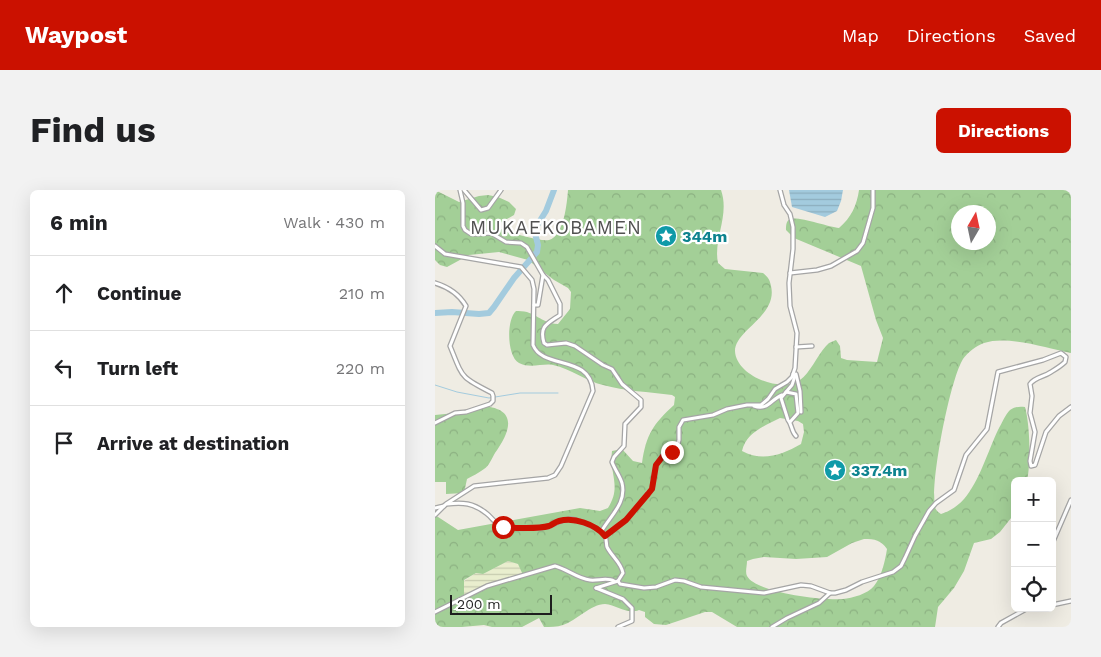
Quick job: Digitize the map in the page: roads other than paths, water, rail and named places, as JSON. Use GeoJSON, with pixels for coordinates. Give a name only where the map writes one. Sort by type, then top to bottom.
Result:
{"type":"FeatureCollection","features":[{"type":"Feature","properties":{"kind":"street"},"geometry":{"type":"LineString","coordinates":[[459,190],[463,204],[463,226],[465,230],[471,234],[491,234],[506,242],[521,243],[527,247],[543,275],[548,280],[560,304],[560,315],[542,329],[541,333],[544,343],[547,345],[566,343],[575,346],[612,369],[622,384],[641,400],[641,407],[625,424],[624,446],[614,456],[612,462],[622,480],[624,492],[622,499],[617,510],[608,519],[601,532]]}},
{"type":"Feature","properties":{"kind":"street"},"geometry":{"type":"LineString","coordinates":[[464,190],[481,210],[488,208],[501,190]]}},
{"type":"Feature","properties":{"kind":"street"},"geometry":{"type":"LineString","coordinates":[[751,405],[759,408],[766,407],[793,385],[795,376],[793,373],[797,333],[790,306],[793,226],[780,190]]}},
{"type":"Feature","properties":{"kind":"street"},"geometry":{"type":"LineString","coordinates":[[790,272],[824,268],[857,251],[863,243],[873,208],[873,190]]}},
{"type":"Feature","properties":{"kind":"street"},"geometry":{"type":"LineString","coordinates":[[435,246],[445,254],[521,267],[532,280],[534,305],[533,344],[535,350],[540,355],[586,372],[593,383],[593,391],[561,466],[555,475],[548,478],[474,486],[435,514]]}},
{"type":"Feature","properties":{"kind":"street"},"geometry":{"type":"LineString","coordinates":[[534,305],[538,305],[543,275]]}},
{"type":"Feature","properties":{"kind":"street"},"geometry":{"type":"LineString","coordinates":[[435,283],[447,286],[463,300],[466,306],[450,346],[460,372],[468,381],[493,396],[493,401],[490,404],[466,412],[455,412],[435,423]]}},
{"type":"Feature","properties":{"kind":"street"},"geometry":{"type":"LineString","coordinates":[[796,347],[812,346]]}},
{"type":"Feature","properties":{"kind":"street"},"geometry":{"type":"LineString","coordinates":[[435,612],[487,586],[555,566],[587,580],[611,579],[627,586],[644,588],[655,588],[675,580],[701,587],[764,593],[801,585],[811,586],[830,593],[846,590],[862,582],[893,572],[901,566],[923,520],[936,503],[954,490],[966,455],[987,429],[998,372],[1043,360],[1061,353],[1066,357],[1062,365],[1029,384],[1032,396],[1030,413],[1035,432],[1030,461],[1031,466],[1035,465],[1046,432],[1059,416],[1071,408]]}},
{"type":"Feature","properties":{"kind":"street"},"geometry":{"type":"LineString","coordinates":[[605,536],[626,520],[652,489],[656,465],[663,456],[672,452],[677,447],[679,427],[683,420],[713,415],[727,409],[761,405],[775,389],[787,382],[793,373]]}},
{"type":"Feature","properties":{"kind":"street"},"geometry":{"type":"LineString","coordinates":[[793,373],[798,378],[801,412]]}},
{"type":"Feature","properties":{"kind":"street"},"geometry":{"type":"LineString","coordinates":[[784,393],[796,394],[798,413],[790,422]]}},
{"type":"Feature","properties":{"kind":"street"},"geometry":{"type":"LineString","coordinates":[[784,393],[781,398],[782,405],[790,422],[792,432],[796,436]]}},
{"type":"Feature","properties":{"kind":"street"},"geometry":{"type":"LineString","coordinates":[[1056,535],[1071,500]]}},
{"type":"Feature","properties":{"kind":"street"},"geometry":{"type":"LineString","coordinates":[[435,508],[467,503],[486,513],[503,527],[517,529],[549,526],[558,521],[570,519],[582,522],[601,532],[605,536],[609,551],[622,566],[623,573],[617,581],[596,588],[623,599],[632,608],[631,621],[618,627]]}},
{"type":"Feature","properties":{"kind":"street"},"geometry":{"type":"LineString","coordinates":[[772,627],[819,603],[830,593]]}},
{"type":"Feature","properties":{"kind":"street"},"geometry":{"type":"LineString","coordinates":[[1056,604],[1071,601]]}},
{"type":"Feature","properties":{"kind":"street"},"geometry":{"type":"LineString","coordinates":[[998,627],[1001,623],[1022,612]]}},
{"type":"Feature","properties":{"kind":"water"},"geometry":{"type":"Polygon","coordinates":[[[789,190],[843,190],[837,211],[825,217],[792,207],[789,190]]]}},
{"type":"Feature","properties":{"kind":"waterway"},"geometry":{"type":"LineString","coordinates":[[435,313],[489,313],[514,278],[537,252],[536,227],[546,211],[554,190]]}},
{"type":"Feature","properties":{"kind":"waterway"},"geometry":{"type":"LineString","coordinates":[[435,385],[457,392],[489,398],[520,393],[558,393]]}},
{"type":"Feature","properties":{"kind":"place","name":"344m"},"geometry":{"type":"Point","coordinates":[666,236]}},
{"type":"Feature","properties":{"kind":"place","name":"337.4m"},"geometry":{"type":"Point","coordinates":[835,470]}},
{"type":"Feature","properties":{"kind":"district","name":"MUKAEKOBAMEN"},"geometry":{"type":"Point","coordinates":[556,227]}}]}
